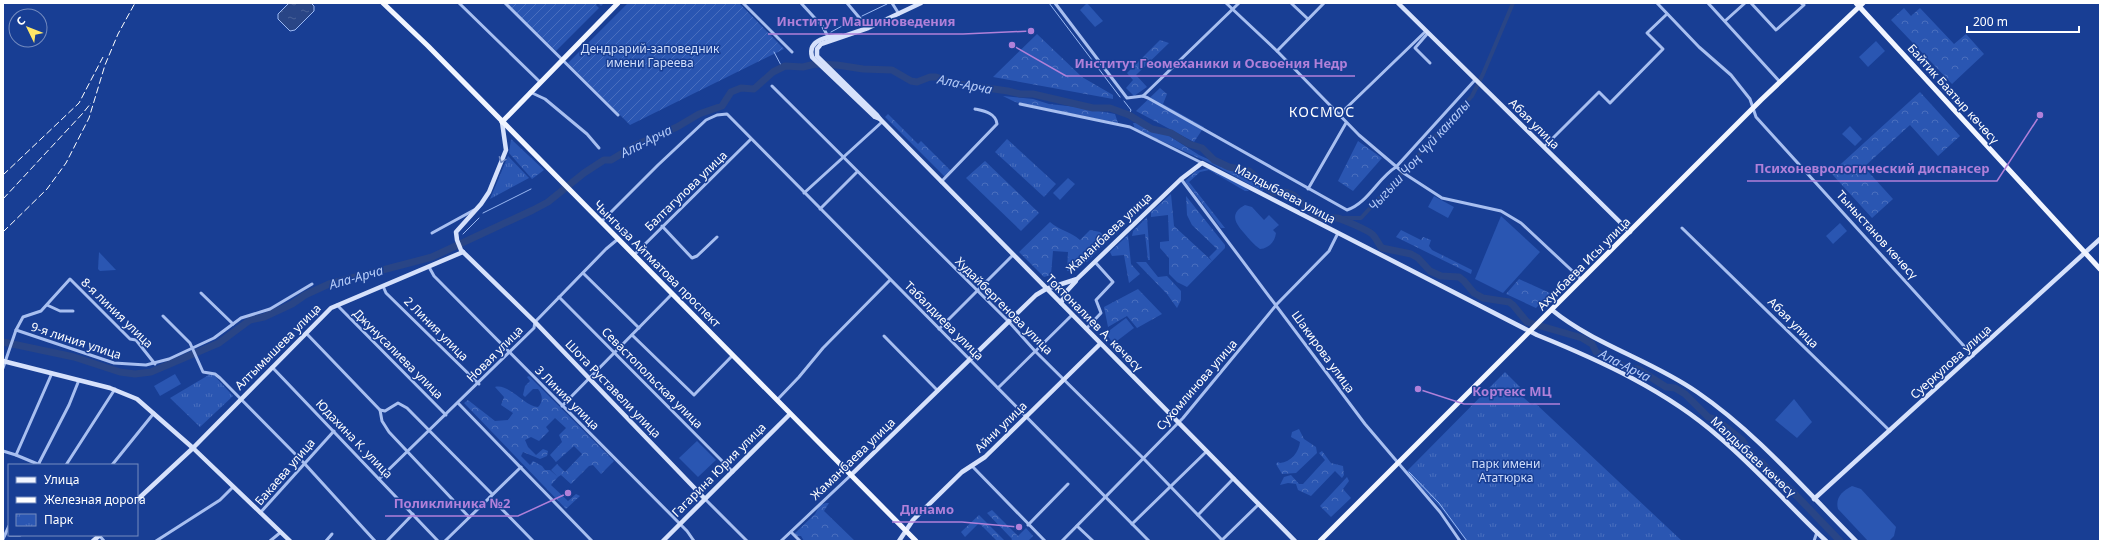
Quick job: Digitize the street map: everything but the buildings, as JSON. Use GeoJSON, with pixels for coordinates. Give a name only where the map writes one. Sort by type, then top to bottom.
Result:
{"type":"FeatureCollection","features":[{"type":"Feature","properties":{"kind":"main road","name":"Чынгыза Айтматова проспект"},"geometry":{"type":"LineString","coordinates":[[382,3],[574,194],[916,541]]}},
{"type":"Feature","properties":{"kind":"main road"},"geometry":{"type":"LineString","coordinates":[[502,122],[618,3]]}},
{"type":"Feature","properties":{"kind":"main road","name":"Ахунбаева Исы улица"},"geometry":{"type":"LineString","coordinates":[[1320,541],[1860,4]]}},
{"type":"Feature","properties":{"kind":"main road","name":"Байтик Баатыр көчөсү"},"geometry":{"type":"LineString","coordinates":[[1860,4],[2100,270]]}},
{"type":"Feature","properties":{"kind":"street"},"geometry":{"type":"LineString","coordinates":[[459,3],[540,82]]}},
{"type":"Feature","properties":{"kind":"street"},"geometry":{"type":"LineString","coordinates":[[505,3],[618,116]]}},
{"type":"Feature","properties":{"kind":"street"},"geometry":{"type":"LineString","coordinates":[[743,3],[792,52]]}},
{"type":"Feature","properties":{"kind":"street"},"geometry":{"type":"LineString","coordinates":[[801,3],[823,27],[828,37]]}},
{"type":"Feature","properties":{"kind":"street"},"geometry":{"type":"LineString","coordinates":[[847,3],[868,28]]}},
{"type":"Feature","properties":{"kind":"street"},"geometry":{"type":"LineString","coordinates":[[892,3],[899,14]]}},
{"type":"Feature","properties":{"kind":"street"},"geometry":{"type":"LineString","coordinates":[[814,53],[822,44],[868,28],[921,3]]}},
{"type":"Feature","properties":{"kind":"street"},"geometry":{"type":"LineString","coordinates":[[1055,3],[1127,98],[1143,96],[1239,3]]}},
{"type":"Feature","properties":{"kind":"street"},"geometry":{"type":"LineString","coordinates":[[1226,3],[1276,51],[1346,123],[1406,175],[1442,198],[1487,207],[1501,212],[1521,223],[1582,280]]}},
{"type":"Feature","properties":{"kind":"street"},"geometry":{"type":"LineString","coordinates":[[1292,3],[1308,19]]}},
{"type":"Feature","properties":{"kind":"street"},"geometry":{"type":"LineString","coordinates":[[1276,51],[1324,3]]}},
{"type":"Feature","properties":{"kind":"street","name":"Абая улица"},"geometry":{"type":"LineString","coordinates":[[1398,3],[1630,232]]}},
{"type":"Feature","properties":{"kind":"street","name":"Тыныстанов көчөсү"},"geometry":{"type":"LineString","coordinates":[[1656,3],[1699,47],[1730,75],[1750,98],[1756,116],[1973,356]]}},
{"type":"Feature","properties":{"kind":"street"},"geometry":{"type":"LineString","coordinates":[[1708,3],[1780,82]]}},
{"type":"Feature","properties":{"kind":"street"},"geometry":{"type":"LineString","coordinates":[[1724,21],[1745,3]]}},
{"type":"Feature","properties":{"kind":"street"},"geometry":{"type":"LineString","coordinates":[[1752,3],[1776,30],[1804,5],[1801,3]]}},
{"type":"Feature","properties":{"kind":"street"},"geometry":{"type":"LineString","coordinates":[[1755,7],[1760,3]]}},
{"type":"Feature","properties":{"kind":"street"},"geometry":{"type":"LineString","coordinates":[[1544,147],[1599,92],[1610,103],[1663,49],[1648,33],[1667,14]]}},
{"type":"Feature","properties":{"kind":"street"},"geometry":{"type":"LineString","coordinates":[[1427,32],[1415,48],[1430,63]]}},
{"type":"Feature","properties":{"kind":"street"},"geometry":{"type":"LineString","coordinates":[[1339,115],[1427,32]]}},
{"type":"Feature","properties":{"kind":"street"},"geometry":{"type":"LineString","coordinates":[[814,53],[815,43],[828,37],[844,36]]}},
{"type":"Feature","properties":{"kind":"street","name":"Токтоналиев А. көчөсү"},"geometry":{"type":"LineString","coordinates":[[814,53],[842,83],[877,115],[941,182],[1295,541]]}},
{"type":"Feature","properties":{"kind":"street"},"geometry":{"type":"LineString","coordinates":[[1396,166],[1478,82]]}},
{"type":"Feature","properties":{"kind":"street","name":"Худайбергенова улица"},"geometry":{"type":"LineString","coordinates":[[772,86],[1009,322],[1035,351],[1143,458],[1221,540]]}},
{"type":"Feature","properties":{"kind":"street"},"geometry":{"type":"LineString","coordinates":[[530,92],[545,99],[587,134],[599,148]]}},
{"type":"Feature","properties":{"kind":"street","name":"Малдыбаева улица"},"geometry":{"type":"LineString","coordinates":[[1143,96],[1347,210],[1359,204],[1388,172],[1396,166]]}},
{"type":"Feature","properties":{"kind":"street","name":"Малдыбаева улица"},"geometry":{"type":"LineString","coordinates":[[1020,104],[1130,127],[1532,330]]}},
{"type":"Feature","properties":{"kind":"street"},"geometry":{"type":"LineString","coordinates":[[941,182],[997,124],[995,118],[988,112],[975,109]]}},
{"type":"Feature","properties":{"kind":"street","name":"Табалдиева улица"},"geometry":{"type":"LineString","coordinates":[[601,222],[671,152],[680,146],[706,120],[717,115],[727,114],[890,280],[971,359],[1026,417],[1149,541]]}},
{"type":"Feature","properties":{"kind":"street"},"geometry":{"type":"LineString","coordinates":[[804,193],[843,158],[881,120]]}},
{"type":"Feature","properties":{"kind":"street"},"geometry":{"type":"LineString","coordinates":[[462,251],[457,240],[457,230],[476,211],[489,192],[506,150],[502,122]]}},
{"type":"Feature","properties":{"kind":"street"},"geometry":{"type":"LineString","coordinates":[[1308,189],[1346,123]]}},
{"type":"Feature","properties":{"kind":"street","name":"Балтагулова улица"},"geometry":{"type":"LineString","coordinates":[[634,255],[751,139]]}},
{"type":"Feature","properties":{"kind":"street","name":"Жаманбаева улица"},"geometry":{"type":"LineString","coordinates":[[781,541],[1036,295],[1046,289],[1064,285],[1077,279],[1181,179],[1202,163]]}},
{"type":"Feature","properties":{"kind":"street"},"geometry":{"type":"LineString","coordinates":[[820,209],[857,172]]}},
{"type":"Feature","properties":{"kind":"street","name":"Шакирова улица"},"geometry":{"type":"LineString","coordinates":[[1181,179],[1365,424],[1460,541]]}},
{"type":"Feature","properties":{"kind":"street"},"geometry":{"type":"LineString","coordinates":[[432,233],[469,212],[476,211]]}},
{"type":"Feature","properties":{"kind":"street"},"geometry":{"type":"LineString","coordinates":[[662,226],[692,258],[697,256],[717,237]]}},
{"type":"Feature","properties":{"kind":"street","name":"Абая улица"},"geometry":{"type":"LineString","coordinates":[[1682,228],[1890,431]]}},
{"type":"Feature","properties":{"kind":"street","name":"Сухомлинова улица"},"geometry":{"type":"LineString","coordinates":[[1062,541],[1178,423],[1276,304],[1329,251],[1338,233]]}},
{"type":"Feature","properties":{"kind":"street","name":"Суеркулова улица"},"geometry":{"type":"LineString","coordinates":[[1814,499],[2100,239]]}},
{"type":"Feature","properties":{"kind":"street","name":"Новая улица"},"geometry":{"type":"LineString","coordinates":[[379,479],[458,404],[534,328],[535,322],[618,240]]}},
{"type":"Feature","properties":{"kind":"street","name":"Алтымышева улица"},"geometry":{"type":"LineString","coordinates":[[138,499],[193,448],[327,312],[337,305],[429,267],[462,251]]}},
{"type":"Feature","properties":{"kind":"street","name":"Шота Руставели улица"},"geometry":{"type":"LineString","coordinates":[[462,251],[535,322],[747,541]]}},
{"type":"Feature","properties":{"kind":"street"},"geometry":{"type":"LineString","coordinates":[[939,329],[978,292],[1013,255]]}},
{"type":"Feature","properties":{"kind":"street"},"geometry":{"type":"LineString","coordinates":[[1086,329],[1101,313],[1096,300],[1113,282],[1095,262]]}},
{"type":"Feature","properties":{"kind":"street","name":"3 Линия улица"},"geometry":{"type":"LineString","coordinates":[[429,267],[434,276],[680,524],[694,541]]}},
{"type":"Feature","properties":{"kind":"street"},"geometry":{"type":"LineString","coordinates":[[583,273],[639,328]]}},
{"type":"Feature","properties":{"kind":"street","name":"8-я линия улица"},"geometry":{"type":"LineString","coordinates":[[16,330],[23,317],[40,311],[70,279],[130,339],[136,340],[155,364]]}},
{"type":"Feature","properties":{"kind":"street"},"geometry":{"type":"LineString","coordinates":[[1060,303],[1066,292],[1077,279]]}},
{"type":"Feature","properties":{"kind":"street"},"geometry":{"type":"LineString","coordinates":[[776,400],[799,377],[833,338],[890,280]]}},
{"type":"Feature","properties":{"kind":"street","name":"9-я линия улица"},"geometry":{"type":"LineString","coordinates":[[3,368],[8,349],[16,330],[114,363],[138,366],[155,364],[169,360],[214,338],[244,317],[275,306],[312,284]]}},
{"type":"Feature","properties":{"kind":"street","name":"2 Линия улица"},"geometry":{"type":"LineString","coordinates":[[383,286],[386,293],[478,384]]}},
{"type":"Feature","properties":{"kind":"street"},"geometry":{"type":"LineString","coordinates":[[200,293],[233,324]]}},
{"type":"Feature","properties":{"kind":"street"},"geometry":{"type":"LineString","coordinates":[[562,406],[672,294]]}},
{"type":"Feature","properties":{"kind":"street","name":"Севастопольская улица"},"geometry":{"type":"LineString","coordinates":[[559,297],[733,472]]}},
{"type":"Feature","properties":{"kind":"street"},"geometry":{"type":"LineString","coordinates":[[47,305],[60,311],[73,311]]}},
{"type":"Feature","properties":{"kind":"street","name":"Джунусалиева улица"},"geometry":{"type":"LineString","coordinates":[[337,305],[446,415]]}},
{"type":"Feature","properties":{"kind":"street","name":"Малдыбаев көчөсү"},"geometry":{"type":"LineString","coordinates":[[1552,310],[1579,330],[1664,372],[1698,393],[1743,428],[1814,499]]}},
{"type":"Feature","properties":{"kind":"street"},"geometry":{"type":"LineString","coordinates":[[998,388],[1072,315]]}},
{"type":"Feature","properties":{"kind":"street"},"geometry":{"type":"LineString","coordinates":[[163,316],[190,343],[202,372],[217,375],[240,400],[304,463],[375,541]]}},
{"type":"Feature","properties":{"kind":"street","name":"Малдыбаев көчөсү"},"geometry":{"type":"LineString","coordinates":[[1532,330],[1578,351],[1649,388],[1682,408],[1729,445],[1826,541]]}},
{"type":"Feature","properties":{"kind":"street"},"geometry":{"type":"LineString","coordinates":[[306,333],[380,410],[382,421],[389,432],[469,517]]}},
{"type":"Feature","properties":{"kind":"street"},"geometry":{"type":"LineString","coordinates":[[632,336],[694,395],[733,355]]}},
{"type":"Feature","properties":{"kind":"street"},"geometry":{"type":"LineString","coordinates":[[884,336],[938,391]]}},
{"type":"Feature","properties":{"kind":"street","name":"Айни улица"},"geometry":{"type":"LineString","coordinates":[[899,541],[908,525],[947,486],[962,472],[981,461],[1100,344]]}},
{"type":"Feature","properties":{"kind":"street"},"geometry":{"type":"LineString","coordinates":[[4,361],[115,389],[137,400],[193,448],[260,513]]}},
{"type":"Feature","properties":{"kind":"street","name":"Юдахина К. улица"},"geometry":{"type":"LineString","coordinates":[[272,367],[438,541]]}},
{"type":"Feature","properties":{"kind":"street"},"geometry":{"type":"LineString","coordinates":[[16,455],[52,373]]}},
{"type":"Feature","properties":{"kind":"street"},"geometry":{"type":"LineString","coordinates":[[3,451],[39,464],[69,405],[78,380]]}},
{"type":"Feature","properties":{"kind":"street"},"geometry":{"type":"LineString","coordinates":[[67,464],[115,389]]}},
{"type":"Feature","properties":{"kind":"street"},"geometry":{"type":"LineString","coordinates":[[380,410],[385,411],[398,403],[402,404],[430,431],[534,541]]}},
{"type":"Feature","properties":{"kind":"street","name":"Джунусалиева улица"},"geometry":{"type":"LineString","coordinates":[[458,404],[592,541]]}},
{"type":"Feature","properties":{"kind":"street"},"geometry":{"type":"LineString","coordinates":[[113,464],[154,413]]}},
{"type":"Feature","properties":{"kind":"street","name":"Гагарина Юрия улица"},"geometry":{"type":"LineString","coordinates":[[663,541],[790,414]]}},
{"type":"Feature","properties":{"kind":"street","name":"Бакаева улица"},"geometry":{"type":"LineString","coordinates":[[290,541],[260,513],[334,431]]}},
{"type":"Feature","properties":{"kind":"street"},"geometry":{"type":"LineString","coordinates":[[1132,524],[1207,451]]}},
{"type":"Feature","properties":{"kind":"street"},"geometry":{"type":"LineString","coordinates":[[972,466],[1045,541]]}},
{"type":"Feature","properties":{"kind":"street"},"geometry":{"type":"LineString","coordinates":[[445,541],[521,467]]}},
{"type":"Feature","properties":{"kind":"street"},"geometry":{"type":"LineString","coordinates":[[1198,516],[1234,478]]}},
{"type":"Feature","properties":{"kind":"street"},"geometry":{"type":"LineString","coordinates":[[1028,525],[1068,484]]}},
{"type":"Feature","properties":{"kind":"street"},"geometry":{"type":"LineString","coordinates":[[156,541],[220,500],[233,487]]}},
{"type":"Feature","properties":{"kind":"street"},"geometry":{"type":"LineString","coordinates":[[1814,499],[1856,541]]}},
{"type":"Feature","properties":{"kind":"street"},"geometry":{"type":"LineString","coordinates":[[1221,540],[1259,504]]}},
{"type":"Feature","properties":{"kind":"street"},"geometry":{"type":"LineString","coordinates":[[387,541],[413,514]]}},
{"type":"Feature","properties":{"kind":"street"},"geometry":{"type":"LineString","coordinates":[[1077,526],[1093,541]]}},
{"type":"Feature","properties":{"kind":"street"},"geometry":{"type":"LineString","coordinates":[[270,541],[281,532]]}},
{"type":"Feature","properties":{"kind":"street"},"geometry":{"type":"LineString","coordinates":[[791,532],[800,541]]}},
{"type":"Feature","properties":{"kind":"street"},"geometry":{"type":"LineString","coordinates":[[1814,541],[1817,532]]}},
{"type":"Feature","properties":{"kind":"street"},"geometry":{"type":"LineString","coordinates":[[4,540],[8,534]]}},
{"type":"Feature","properties":{"kind":"street"},"geometry":{"type":"LineString","coordinates":[[326,541],[332,534]]}},
{"type":"Feature","properties":{"kind":"green space","name":"Дендрарий-заповедник имени Гареева"},"geometry":{"type":"Polygon","coordinates":[[[507,3],[598,3],[596,5],[599,8],[556,51],[507,3]]]}},
{"type":"Feature","properties":{"kind":"green space","name":"Дендрарий-заповедник имени Гареева"},"geometry":{"type":"Polygon","coordinates":[[[628,3],[739,3],[784,49],[630,125],[568,63],[628,3]]]}},
{"type":"Feature","properties":{"kind":"green space"},"geometry":{"type":"Polygon","coordinates":[[[1087,3],[1103,21],[1095,27],[1080,10],[1087,3]]]}},
{"type":"Feature","properties":{"kind":"green space"},"geometry":{"type":"Polygon","coordinates":[[[1904,8],[1911,16],[1920,8],[1954,44],[1966,34],[1984,54],[1952,84],[1891,20],[1904,8]]]}},
{"type":"Feature","properties":{"kind":"green space"},"geometry":{"type":"Polygon","coordinates":[[[1037,34],[1082,77],[1113,95],[1113,99],[993,77],[1037,34]]]}},
{"type":"Feature","properties":{"kind":"green space"},"geometry":{"type":"Polygon","coordinates":[[[1160,40],[1169,43],[1136,75],[1147,87],[1134,96],[1126,88],[1133,80],[1127,73],[1160,40]]]}},
{"type":"Feature","properties":{"kind":"green space"},"geometry":{"type":"Polygon","coordinates":[[[1876,41],[1885,51],[1868,67],[1859,57],[1876,41]]]}},
{"type":"Feature","properties":{"kind":"green space"},"geometry":{"type":"Polygon","coordinates":[[[1160,88],[1167,94],[1163,104],[1204,127],[1194,142],[1136,111],[1160,88]]]}},
{"type":"Feature","properties":{"kind":"green space"},"geometry":{"type":"Polygon","coordinates":[[[1920,92],[1960,136],[1938,156],[1910,125],[1864,167],[1893,199],[1872,218],[1831,173],[1920,92]]]}},
{"type":"Feature","properties":{"kind":"green space"},"geometry":{"type":"Polygon","coordinates":[[[1003,96],[1033,99],[1049,104],[1077,107],[1115,114],[1118,123],[1015,102],[1003,96]]]}},
{"type":"Feature","properties":{"kind":"green space"},"geometry":{"type":"Polygon","coordinates":[[[888,114],[918,144],[921,141],[951,171],[945,177],[885,117],[888,114]]]}},
{"type":"Feature","properties":{"kind":"green space"},"geometry":{"type":"Polygon","coordinates":[[[1133,123],[1138,123],[1150,130],[1166,134],[1199,155],[1241,174],[1264,189],[1262,191],[1212,164],[1135,129],[1133,123]]]}},
{"type":"Feature","properties":{"kind":"green space"},"geometry":{"type":"Polygon","coordinates":[[[1850,126],[1862,139],[1855,146],[1842,134],[1850,126]]]}},
{"type":"Feature","properties":{"kind":"green space"},"geometry":{"type":"Polygon","coordinates":[[[511,139],[544,170],[532,179],[509,153],[511,139]]]}},
{"type":"Feature","properties":{"kind":"green space"},"geometry":{"type":"Polygon","coordinates":[[[1007,139],[1056,184],[1044,197],[995,152],[1007,139]]]}},
{"type":"Feature","properties":{"kind":"green space"},"geometry":{"type":"Polygon","coordinates":[[[1358,141],[1382,158],[1353,191],[1338,181],[1358,141]]]}},
{"type":"Feature","properties":{"kind":"green space"},"geometry":{"type":"Polygon","coordinates":[[[508,156],[529,178],[490,199],[508,156]]]}},
{"type":"Feature","properties":{"kind":"green space"},"geometry":{"type":"Polygon","coordinates":[[[985,161],[1039,213],[1021,231],[966,178],[985,161]]]}},
{"type":"Feature","properties":{"kind":"green space"},"geometry":{"type":"Polygon","coordinates":[[[1208,168],[1242,185],[1249,191],[1245,191],[1209,170],[1200,172],[1189,182],[1225,228],[1221,228],[1185,181],[1196,171],[1208,168]]]}},
{"type":"Feature","properties":{"kind":"green space"},"geometry":{"type":"Polygon","coordinates":[[[1068,178],[1075,184],[1060,200],[1053,193],[1068,178]]]}},
{"type":"Feature","properties":{"kind":"green space"},"geometry":{"type":"Polygon","coordinates":[[[1171,194],[1174,226],[1212,261],[1209,257],[1217,249],[1192,225],[1187,215],[1186,196],[1225,245],[1225,248],[1187,287],[1177,282],[1169,274],[1169,258],[1160,248],[1160,242],[1169,241],[1168,215],[1151,217],[1151,212],[1171,194]]]}},
{"type":"Feature","properties":{"kind":"green space"},"geometry":{"type":"Polygon","coordinates":[[[1434,196],[1454,207],[1448,218],[1428,207],[1434,196]]]}},
{"type":"Feature","properties":{"kind":"green space"},"geometry":{"type":"Polygon","coordinates":[[[1245,205],[1252,207],[1264,220],[1269,215],[1279,225],[1273,230],[1276,233],[1273,242],[1269,246],[1260,249],[1250,240],[1238,225],[1235,214],[1245,205]]]}},
{"type":"Feature","properties":{"kind":"green space"},"geometry":{"type":"Polygon","coordinates":[[[1501,216],[1540,252],[1503,293],[1475,279],[1501,216]]]}},
{"type":"Feature","properties":{"kind":"green space"},"geometry":{"type":"Polygon","coordinates":[[[1147,217],[1150,260],[1148,260],[1145,234],[1132,236],[1133,231],[1147,217]]]}},
{"type":"Feature","properties":{"kind":"green space"},"geometry":{"type":"Polygon","coordinates":[[[1050,222],[1080,240],[1090,230],[1100,232],[1108,240],[1087,262],[1078,258],[1071,271],[1067,271],[1068,252],[1053,251],[1051,275],[1044,277],[1019,252],[1050,222]]]}},
{"type":"Feature","properties":{"kind":"green space"},"geometry":{"type":"Polygon","coordinates":[[[1840,223],[1847,231],[1833,244],[1826,236],[1840,223]]]}},
{"type":"Feature","properties":{"kind":"green space"},"geometry":{"type":"Polygon","coordinates":[[[1401,230],[1421,240],[1423,237],[1431,240],[1429,246],[1432,250],[1472,270],[1471,274],[1396,237],[1401,230]]]}},
{"type":"Feature","properties":{"kind":"green space"},"geometry":{"type":"Polygon","coordinates":[[[1128,235],[1131,264],[1140,274],[1129,283],[1124,255],[1112,256],[1110,252],[1128,235]]]}},
{"type":"Feature","properties":{"kind":"green space"},"geometry":{"type":"Polygon","coordinates":[[[99,252],[116,270],[100,271],[98,269],[99,252]]]}},
{"type":"Feature","properties":{"kind":"green space"},"geometry":{"type":"Polygon","coordinates":[[[1136,262],[1146,262],[1158,277],[1167,276],[1181,291],[1181,300],[1177,308],[1167,294],[1136,262]]]}},
{"type":"Feature","properties":{"kind":"green space"},"geometry":{"type":"Polygon","coordinates":[[[1519,279],[1550,293],[1536,308],[1506,294],[1519,279]]]}},
{"type":"Feature","properties":{"kind":"green space"},"geometry":{"type":"Polygon","coordinates":[[[1138,289],[1162,314],[1137,328],[1127,316],[1108,327],[1104,307],[1138,289]]]}},
{"type":"Feature","properties":{"kind":"green space"},"geometry":{"type":"Polygon","coordinates":[[[1126,318],[1134,328],[1113,344],[1106,333],[1126,318]]]}},
{"type":"Feature","properties":{"kind":"green space","name":"парк имени Ататюрка"},"geometry":{"type":"Polygon","coordinates":[[[1505,372],[1520,387],[1516,391],[1532,405],[1535,403],[1682,541],[1466,541],[1440,507],[1406,472],[1505,372]]]}},
{"type":"Feature","properties":{"kind":"green space"},"geometry":{"type":"Polygon","coordinates":[[[212,373],[233,396],[200,427],[170,398],[212,373]]]}},
{"type":"Feature","properties":{"kind":"green space"},"geometry":{"type":"Polygon","coordinates":[[[175,374],[181,384],[160,396],[154,386],[175,374]]]}},
{"type":"Feature","properties":{"kind":"green space"},"geometry":{"type":"Polygon","coordinates":[[[529,376],[614,461],[601,474],[593,465],[589,466],[571,484],[561,475],[558,477],[551,485],[568,501],[576,494],[580,496],[566,509],[464,403],[468,400],[495,421],[508,420],[513,413],[501,405],[504,397],[495,387],[506,388],[533,406],[538,407],[542,398],[538,389],[533,389],[525,397],[523,395],[525,386],[530,381],[527,377],[529,376]],[[555,418],[546,427],[549,431],[539,441],[531,437],[525,440],[528,447],[536,455],[543,449],[548,451],[547,456],[540,459],[523,452],[521,456],[530,465],[533,461],[542,466],[545,470],[550,470],[558,477],[551,470],[557,464],[565,472],[582,454],[574,446],[556,462],[550,455],[562,442],[559,435],[566,428],[555,418]]]}},
{"type":"Feature","properties":{"kind":"green space"},"geometry":{"type":"Polygon","coordinates":[[[1794,399],[1812,422],[1797,438],[1775,420],[1794,399]]]}},
{"type":"Feature","properties":{"kind":"green space"},"geometry":{"type":"Polygon","coordinates":[[[1299,429],[1304,439],[1316,447],[1317,453],[1296,473],[1282,474],[1276,464],[1278,462],[1288,461],[1296,453],[1300,442],[1291,437],[1292,432],[1299,429]]]}},
{"type":"Feature","properties":{"kind":"green space"},"geometry":{"type":"Polygon","coordinates":[[[697,441],[716,460],[698,477],[679,458],[697,441]]]}},
{"type":"Feature","properties":{"kind":"green space"},"geometry":{"type":"Polygon","coordinates":[[[1322,451],[1331,463],[1343,466],[1344,475],[1342,478],[1335,471],[1311,496],[1298,490],[1296,484],[1288,483],[1280,485],[1284,477],[1291,475],[1299,484],[1303,484],[1325,460],[1319,453],[1322,451]]]}},
{"type":"Feature","properties":{"kind":"green space"},"geometry":{"type":"Polygon","coordinates":[[[1347,477],[1349,481],[1343,489],[1351,498],[1331,517],[1320,506],[1347,477]]]}},
{"type":"Feature","properties":{"kind":"green space"},"geometry":{"type":"Polygon","coordinates":[[[1852,486],[1861,489],[1896,527],[1894,536],[1889,541],[1868,541],[1838,509],[1838,498],[1845,490],[1852,486]]]}},
{"type":"Feature","properties":{"kind":"green space"},"geometry":{"type":"Polygon","coordinates":[[[829,503],[824,511],[855,541],[804,541],[801,536],[795,536],[795,533],[815,514],[820,505],[829,503]]]}},
{"type":"Feature","properties":{"kind":"green space"},"geometry":{"type":"Polygon","coordinates":[[[992,510],[1018,536],[1026,528],[1033,536],[1028,541],[1011,541],[1012,539],[987,513],[992,510]]]}},
{"type":"Feature","properties":{"kind":"green space"},"geometry":{"type":"Polygon","coordinates":[[[979,515],[1004,540],[1003,541],[997,541],[979,523],[965,537],[961,532],[979,515]]]}},
{"type":"Feature","properties":{"kind":"water"},"geometry":{"type":"Polygon","coordinates":[[[289,3],[311,3],[314,6],[314,11],[295,30],[290,31],[278,19],[278,14],[289,3]]]}},
{"type":"Feature","properties":{"kind":"waterway"},"geometry":{"type":"LineString","coordinates":[[1049,3],[1120,97]]}},
{"type":"Feature","properties":{"kind":"waterway","name":"Чыгыш Чоң Чүй каналы"},"geometry":{"type":"LineString","coordinates":[[1338,218],[1361,218],[1472,96],[1513,3]]}},
{"type":"Feature","properties":{"kind":"waterway"},"geometry":{"type":"LineString","coordinates":[[862,16],[887,4]]}},
{"type":"Feature","properties":{"kind":"waterway"},"geometry":{"type":"LineString","coordinates":[[831,32],[857,18]]}},
{"type":"Feature","properties":{"kind":"waterway"},"geometry":{"type":"LineString","coordinates":[[774,52],[782,67]]}},
{"type":"Feature","properties":{"kind":"waterway","name":"Ала-Арча"},"geometry":{"type":"LineString","coordinates":[[3,342],[74,357],[120,372],[135,374],[151,372],[219,343],[250,320],[264,317],[329,284],[432,257],[533,210],[548,202],[584,173],[604,160],[611,160],[636,145],[677,127],[699,114],[722,106],[731,92],[741,88],[754,89],[773,72],[785,66],[803,67],[815,64],[837,65],[863,69],[892,70],[911,81],[917,82],[930,77],[936,77],[958,84],[1020,94],[1033,94],[1093,108],[1110,108],[1129,115],[1152,129],[1171,133],[1189,144],[1202,148],[1214,160],[1229,167],[1249,171],[1274,193],[1282,192],[1293,195],[1318,216],[1325,218],[1337,218],[1362,228],[1371,233],[1382,248],[1411,254],[1418,258],[1430,271],[1441,276],[1459,277],[1474,293],[1483,298],[1509,302],[1527,322],[1582,338],[1592,344],[1596,352],[1616,361],[1626,368],[1638,369],[1666,387],[1675,388],[1685,394],[1708,417],[1717,420],[1742,440],[1755,460],[1761,462],[1777,479],[1791,490],[1840,541]]}},
{"type":"Feature","properties":{"kind":"waterway"},"geometry":{"type":"LineString","coordinates":[[1124,101],[1131,110],[1129,115]]}},
{"type":"Feature","properties":{"kind":"waterway"},"geometry":{"type":"LineString","coordinates":[[483,213],[531,189]]}},
{"type":"Feature","properties":{"kind":"waterway"},"geometry":{"type":"LineString","coordinates":[[463,234],[479,218]]}},
{"type":"Feature","properties":{"kind":"waterway"},"geometry":{"type":"LineString","coordinates":[[1409,472],[1439,503],[1467,541]]}},
{"type":"Feature","properties":{"kind":"railway"},"geometry":{"type":"LineString","coordinates":[[3,232],[47,189],[66,163],[89,118],[105,65],[118,34],[135,3]]}},
{"type":"Feature","properties":{"kind":"railway"},"geometry":{"type":"LineString","coordinates":[[3,175],[79,103],[103,57]]}},
{"type":"Feature","properties":{"kind":"railway"},"geometry":{"type":"LineString","coordinates":[[3,199],[91,103]]}},
{"type":"Feature","properties":{"kind":"place","name":"Институт Машиноведения"},"geometry":{"type":"Point","coordinates":[1031,31]}},
{"type":"Feature","properties":{"kind":"place","name":"Институт Геомеханики и Освоения Недр"},"geometry":{"type":"Point","coordinates":[1012,45]}},
{"type":"Feature","properties":{"kind":"place","name":"Психоневрологический диспансер"},"geometry":{"type":"Point","coordinates":[2040,115]}},
{"type":"Feature","properties":{"kind":"place","name":"Кортекс МЦ"},"geometry":{"type":"Point","coordinates":[1418,389]}},
{"type":"Feature","properties":{"kind":"place","name":"Поликлиника №2"},"geometry":{"type":"Point","coordinates":[568,493]}},
{"type":"Feature","properties":{"kind":"place","name":"Динамо"},"geometry":{"type":"Point","coordinates":[1019,527]}},
{"type":"Feature","properties":{"kind":"district","name":"КОСМОС"},"geometry":{"type":"Point","coordinates":[1322,112]}}]}
